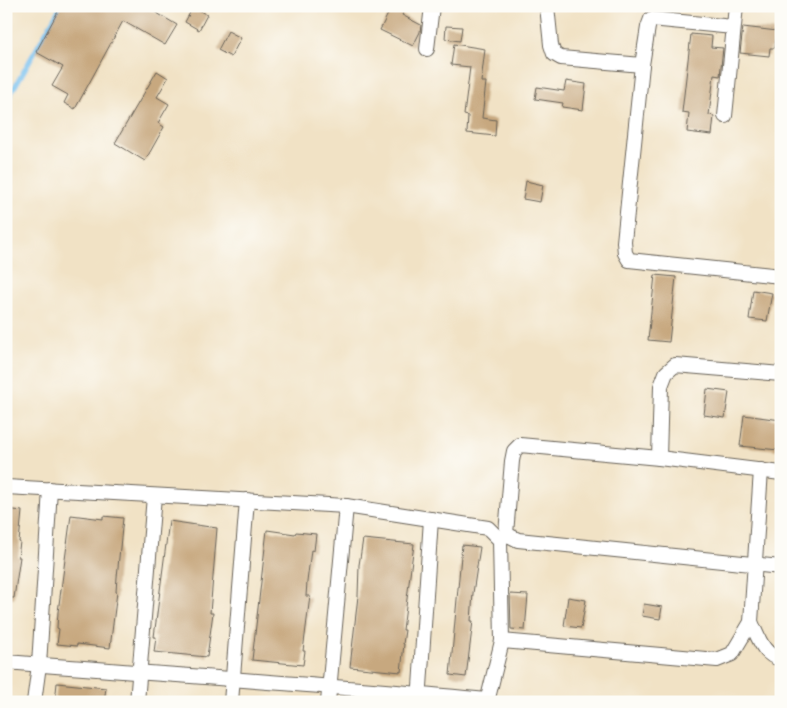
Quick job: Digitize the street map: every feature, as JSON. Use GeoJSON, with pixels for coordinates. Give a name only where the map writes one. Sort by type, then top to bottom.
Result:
{"type":"FeatureCollection","features":[{"type":"Feature","properties":{"kind":"street"},"geometry":{"type":"LineString","coordinates":[[427,49],[432,6]]}},
{"type":"Feature","properties":{"kind":"street"},"geometry":{"type":"LineString","coordinates":[[547,6],[551,45],[554,54],[561,58],[642,65]]}},
{"type":"Feature","properties":{"kind":"street"},"geometry":{"type":"LineString","coordinates":[[725,116],[736,6]]}},
{"type":"Feature","properties":{"kind":"street"},"geometry":{"type":"LineString","coordinates":[[734,27],[658,18],[651,19],[642,65],[624,242],[625,253],[630,260],[781,276]]}},
{"type":"Feature","properties":{"kind":"street"},"geometry":{"type":"LineString","coordinates":[[659,458],[661,386],[666,373],[675,365],[781,374]]}},
{"type":"Feature","properties":{"kind":"street"},"geometry":{"type":"LineString","coordinates":[[6,662],[234,681],[329,686],[420,698],[487,701],[502,641],[503,537],[512,461],[514,451],[520,445],[659,458],[781,473]]}},
{"type":"Feature","properties":{"kind":"street"},"geometry":{"type":"LineString","coordinates":[[502,641],[717,660],[732,654],[751,622],[761,470]]}},
{"type":"Feature","properties":{"kind":"street"},"geometry":{"type":"LineString","coordinates":[[6,487],[346,506],[488,528],[503,537],[518,540],[781,567]]}},
{"type":"Feature","properties":{"kind":"street"},"geometry":{"type":"LineString","coordinates":[[34,702],[39,665],[50,490]]}},
{"type":"Feature","properties":{"kind":"street"},"geometry":{"type":"LineString","coordinates":[[137,702],[154,496]]}},
{"type":"Feature","properties":{"kind":"street"},"geometry":{"type":"LineString","coordinates":[[231,702],[247,500]]}},
{"type":"Feature","properties":{"kind":"street"},"geometry":{"type":"LineString","coordinates":[[328,702],[346,506]]}},
{"type":"Feature","properties":{"kind":"street"},"geometry":{"type":"LineString","coordinates":[[420,698],[431,519]]}},
{"type":"Feature","properties":{"kind":"street"},"geometry":{"type":"LineString","coordinates":[[751,622],[765,651],[781,659]]}},
{"type":"Feature","properties":{"kind":"building"},"geometry":{"type":"Polygon","coordinates":[[[61,6],[145,6],[177,25],[165,45],[123,21],[75,109],[64,103],[68,95],[52,86],[63,67],[36,52],[61,6]]]}},
{"type":"Feature","properties":{"kind":"building"},"geometry":{"type":"Polygon","coordinates":[[[392,6],[407,6],[402,15],[421,25],[420,32],[413,46],[380,30],[392,6]]]}},
{"type":"Feature","properties":{"kind":"building"},"geometry":{"type":"Polygon","coordinates":[[[193,7],[207,15],[199,30],[185,22],[193,7]]]}},
{"type":"Feature","properties":{"kind":"building"},"geometry":{"type":"Polygon","coordinates":[[[446,26],[462,27],[460,41],[445,39],[446,26]]]}},
{"type":"Feature","properties":{"kind":"building"},"geometry":{"type":"Polygon","coordinates":[[[743,27],[777,31],[775,48],[770,48],[769,56],[740,53],[743,27]]]}},
{"type":"Feature","properties":{"kind":"building"},"geometry":{"type":"Polygon","coordinates":[[[228,31],[241,38],[231,57],[218,50],[228,31]]]}},
{"type":"Feature","properties":{"kind":"building"},"geometry":{"type":"Polygon","coordinates":[[[691,34],[712,36],[711,47],[723,48],[720,76],[714,75],[709,115],[714,116],[712,135],[687,132],[689,113],[682,112],[691,34]]]}},
{"type":"Feature","properties":{"kind":"building"},"geometry":{"type":"Polygon","coordinates":[[[454,44],[485,49],[481,82],[486,82],[482,118],[496,120],[495,136],[467,133],[468,116],[464,115],[470,67],[451,65],[454,44]]]}},
{"type":"Feature","properties":{"kind":"building"},"geometry":{"type":"Polygon","coordinates":[[[157,71],[168,78],[157,97],[169,104],[158,123],[164,127],[145,161],[115,143],[157,71]]]}},
{"type":"Feature","properties":{"kind":"building"},"geometry":{"type":"Polygon","coordinates":[[[566,81],[586,84],[583,110],[562,107],[563,103],[535,99],[537,87],[564,91],[566,81]]]}},
{"type":"Feature","properties":{"kind":"building"},"geometry":{"type":"Polygon","coordinates":[[[526,181],[543,185],[540,202],[523,199],[526,181]]]}},
{"type":"Feature","properties":{"kind":"building"},"geometry":{"type":"Polygon","coordinates":[[[655,275],[676,277],[669,342],[648,340],[655,275]]]}},
{"type":"Feature","properties":{"kind":"building"},"geometry":{"type":"Polygon","coordinates":[[[753,290],[772,293],[767,321],[749,319],[753,290]]]}},
{"type":"Feature","properties":{"kind":"building"},"geometry":{"type":"Polygon","coordinates":[[[707,389],[729,392],[725,418],[704,415],[707,389]]]}},
{"type":"Feature","properties":{"kind":"building"},"geometry":{"type":"Polygon","coordinates":[[[744,415],[781,420],[778,450],[740,446],[744,415]]]}},
{"type":"Feature","properties":{"kind":"building"},"geometry":{"type":"Polygon","coordinates":[[[6,509],[22,511],[18,557],[20,557],[14,598],[6,598],[6,509]]]}},
{"type":"Feature","properties":{"kind":"building"},"geometry":{"type":"Polygon","coordinates":[[[71,515],[103,519],[103,516],[123,518],[110,648],[77,644],[77,646],[57,644],[59,629],[57,628],[58,612],[71,515]]]}},
{"type":"Feature","properties":{"kind":"building"},"geometry":{"type":"Polygon","coordinates":[[[169,521],[217,528],[210,613],[213,613],[207,657],[154,652],[156,637],[154,637],[169,521]]]}},
{"type":"Feature","properties":{"kind":"building"},"geometry":{"type":"Polygon","coordinates":[[[267,530],[295,534],[296,532],[316,534],[314,551],[311,550],[307,582],[306,596],[310,596],[303,665],[252,660],[267,530]]]}},
{"type":"Feature","properties":{"kind":"building"},"geometry":{"type":"Polygon","coordinates":[[[363,539],[414,544],[403,630],[405,630],[401,672],[350,667],[363,539]]]}},
{"type":"Feature","properties":{"kind":"building"},"geometry":{"type":"Polygon","coordinates":[[[462,545],[480,547],[473,593],[471,621],[473,621],[466,677],[450,675],[462,545]]]}},
{"type":"Feature","properties":{"kind":"building"},"geometry":{"type":"Polygon","coordinates":[[[510,594],[528,595],[525,630],[511,629],[510,594]]]}},
{"type":"Feature","properties":{"kind":"building"},"geometry":{"type":"Polygon","coordinates":[[[568,597],[586,600],[581,628],[564,626],[568,597]]]}},
{"type":"Feature","properties":{"kind":"building"},"geometry":{"type":"Polygon","coordinates":[[[644,604],[662,607],[660,619],[642,616],[644,604]]]}},
{"type":"Feature","properties":{"kind":"building"},"geometry":{"type":"Polygon","coordinates":[[[57,683],[106,688],[104,702],[55,702],[57,683]]]}},
{"type":"Feature","properties":{"kind":"waterway"},"geometry":{"type":"LineString","coordinates":[[6,102],[61,6]]}}]}
